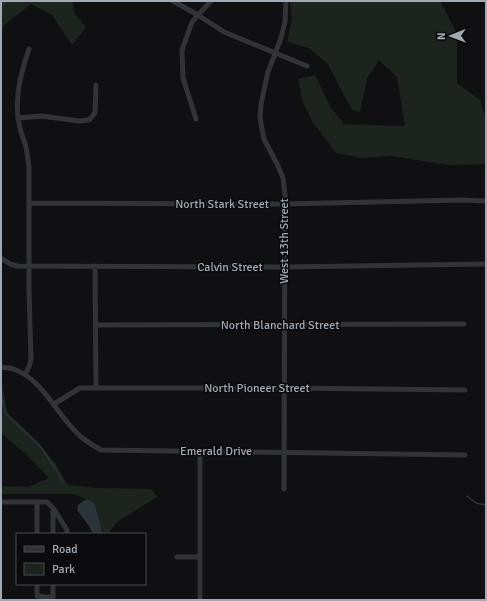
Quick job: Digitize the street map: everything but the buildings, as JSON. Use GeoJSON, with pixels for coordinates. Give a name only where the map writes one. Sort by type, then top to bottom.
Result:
{"type":"FeatureCollection","features":[{"type":"Feature","properties":{"kind":"street"},"geometry":{"type":"LineString","coordinates":[[173,1],[224,32],[308,66]]}},
{"type":"Feature","properties":{"kind":"street"},"geometry":{"type":"LineString","coordinates":[[196,119],[183,78],[182,50],[192,22],[211,1]]}},
{"type":"Feature","properties":{"kind":"street","name":"West 13th Street"},"geometry":{"type":"LineString","coordinates":[[284,489],[285,195],[283,178],[264,139],[260,118],[268,72],[281,38],[285,22],[286,1]]}},
{"type":"Feature","properties":{"kind":"street"},"geometry":{"type":"LineString","coordinates":[[25,374],[31,360],[29,167],[18,118],[17,96],[29,49]]}},
{"type":"Feature","properties":{"kind":"street"},"geometry":{"type":"LineString","coordinates":[[18,118],[42,116],[79,121],[89,120],[95,113],[96,85]]}},
{"type":"Feature","properties":{"kind":"street","name":"North Stark Street"},"geometry":{"type":"LineString","coordinates":[[29,204],[284,204],[463,200],[486,201]]}},
{"type":"Feature","properties":{"kind":"street","name":"Calvin Street"},"geometry":{"type":"LineString","coordinates":[[1,258],[10,264],[17,266],[284,267],[486,264]]}},
{"type":"Feature","properties":{"kind":"street"},"geometry":{"type":"LineString","coordinates":[[95,266],[96,388]]}},
{"type":"Feature","properties":{"kind":"street","name":"North Blanchard Street"},"geometry":{"type":"LineString","coordinates":[[96,325],[464,324]]}},
{"type":"Feature","properties":{"kind":"street","name":"Emerald Drive"},"geometry":{"type":"LineString","coordinates":[[1,368],[15,369],[34,381],[54,404],[74,431],[84,440],[101,450],[465,455]]}},
{"type":"Feature","properties":{"kind":"street","name":"North Pioneer Street"},"geometry":{"type":"LineString","coordinates":[[54,404],[80,388],[465,390]]}},
{"type":"Feature","properties":{"kind":"street"},"geometry":{"type":"LineString","coordinates":[[200,451],[200,600]]}},
{"type":"Feature","properties":{"kind":"street"},"geometry":{"type":"LineString","coordinates":[[1,502],[47,502],[53,508],[67,530],[67,533]]}},
{"type":"Feature","properties":{"kind":"street"},"geometry":{"type":"LineString","coordinates":[[36,502],[37,533]]}},
{"type":"Feature","properties":{"kind":"street"},"geometry":{"type":"LineString","coordinates":[[53,508],[53,533]]}},
{"type":"Feature","properties":{"kind":"street"},"geometry":{"type":"LineString","coordinates":[[177,557],[200,557]]}},
{"type":"Feature","properties":{"kind":"street"},"geometry":{"type":"LineString","coordinates":[[37,585],[37,596],[45,598],[53,597],[53,585]]}},
{"type":"Feature","properties":{"kind":"green space"},"geometry":{"type":"Polygon","coordinates":[[[1,1],[72,1],[75,14],[86,27],[72,45],[52,15],[31,4],[4,25],[1,36],[1,1]]]}},
{"type":"Feature","properties":{"kind":"green space"},"geometry":{"type":"Polygon","coordinates":[[[290,1],[440,1],[457,34],[457,83],[480,100],[486,119],[486,164],[447,165],[392,156],[362,158],[336,153],[312,121],[303,102],[298,79],[315,75],[331,108],[344,124],[405,126],[397,77],[379,60],[367,79],[360,112],[352,110],[327,63],[309,48],[287,42],[292,18],[290,1]]]}},
{"type":"Feature","properties":{"kind":"green space"},"geometry":{"type":"Polygon","coordinates":[[[1,375],[7,412],[37,441],[55,463],[68,485],[98,488],[151,489],[157,497],[117,522],[109,533],[102,533],[94,502],[74,494],[1,494],[1,486],[28,487],[49,478],[26,454],[3,435],[1,428],[1,375]]]}},
{"type":"Feature","properties":{"kind":"shaded area"},"geometry":{"type":"Polygon","coordinates":[[[86,499],[94,502],[102,533],[92,533],[77,510],[78,505],[86,499]]]}},
{"type":"Feature","properties":{"kind":"waterway"},"geometry":{"type":"LineString","coordinates":[[1,6],[7,1]]}},
{"type":"Feature","properties":{"kind":"waterway"},"geometry":{"type":"LineString","coordinates":[[1,394],[6,414],[40,446],[63,482]]}},
{"type":"Feature","properties":{"kind":"waterway"},"geometry":{"type":"LineString","coordinates":[[467,496],[476,503],[486,505]]}}]}
